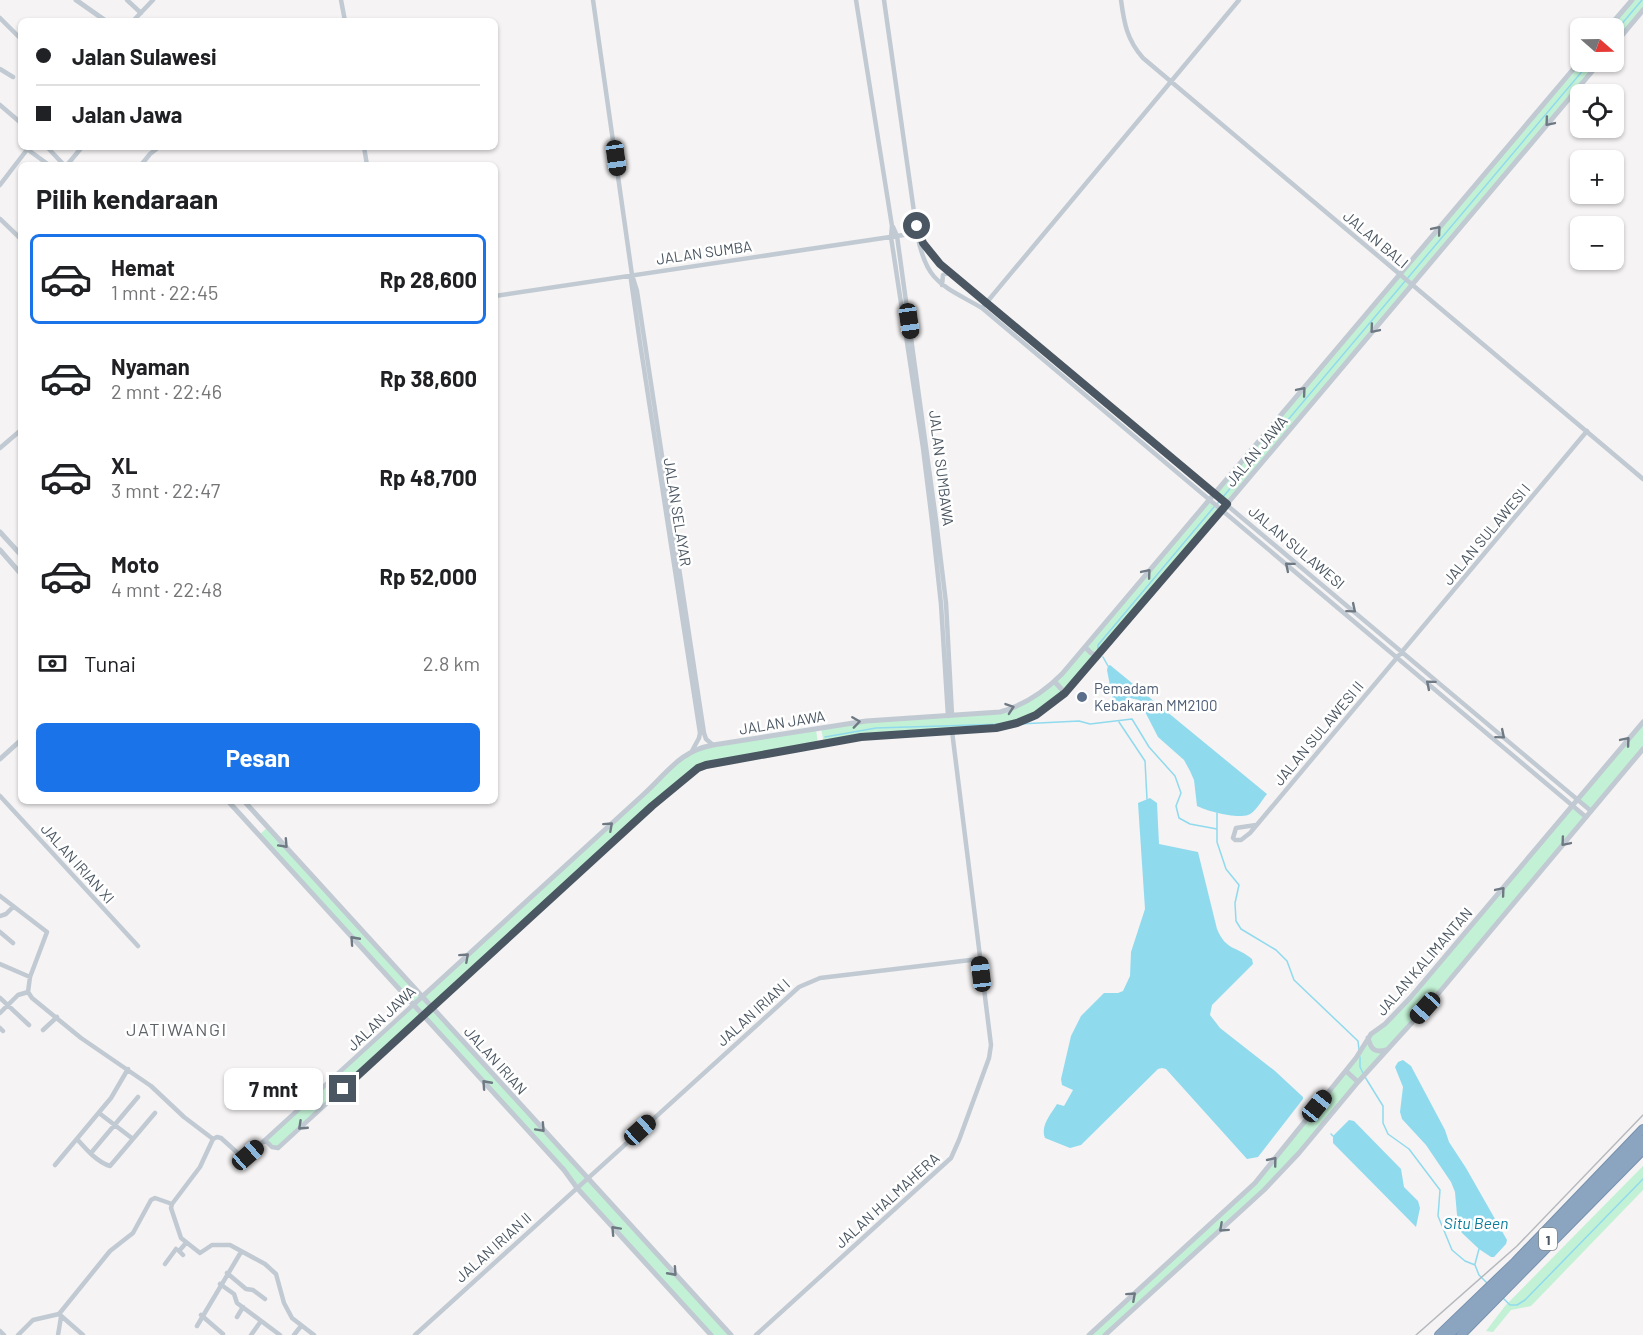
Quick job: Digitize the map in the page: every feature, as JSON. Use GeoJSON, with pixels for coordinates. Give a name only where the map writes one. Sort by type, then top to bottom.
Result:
{"type":"FeatureCollection","features":[{"type":"Feature","properties":{"kind":"highway","name":"1"},"geometry":{"type":"LineString","coordinates":[[1439,1335],[1500,1277],[1643,1129]]}},
{"type":"Feature","properties":{"kind":"highway","name":"1"},"geometry":{"type":"LineString","coordinates":[[1449,1335],[1512,1276],[1643,1140]]}},
{"type":"Feature","properties":{"kind":"highway","name":"1"},"geometry":{"type":"LineString","coordinates":[[1455,1335],[1643,1145]]}},
{"type":"Feature","properties":{"kind":"highway","name":"1"},"geometry":{"type":"LineString","coordinates":[[1461,1335],[1643,1150]]}},
{"type":"Feature","properties":{"kind":"street"},"geometry":{"type":"LineString","coordinates":[[76,0],[102,18]]}},
{"type":"Feature","properties":{"kind":"street"},"geometry":{"type":"LineString","coordinates":[[127,0],[141,13]]}},
{"type":"Feature","properties":{"kind":"street"},"geometry":{"type":"LineString","coordinates":[[136,18],[153,0]]}},
{"type":"Feature","properties":{"kind":"street"},"geometry":{"type":"LineString","coordinates":[[341,0],[344,18]]}},
{"type":"Feature","properties":{"kind":"street","name":"JALAN SELAYAR"},"geometry":{"type":"LineString","coordinates":[[593,0],[631,280],[699,718],[700,736],[692,751]]}},
{"type":"Feature","properties":{"kind":"street","name":"JALAN SUMBAWA"},"geometry":{"type":"LineString","coordinates":[[856,0],[894,236],[946,603],[950,716]]}},
{"type":"Feature","properties":{"kind":"street"},"geometry":{"type":"LineString","coordinates":[[884,0],[917,226]]}},
{"type":"Feature","properties":{"kind":"street","name":"JALAN BALI"},"geometry":{"type":"LineString","coordinates":[[1121,0],[1125,27],[1132,46],[1170,81],[1643,478]]}},
{"type":"Feature","properties":{"kind":"street"},"geometry":{"type":"LineString","coordinates":[[982,308],[1239,0]]}},
{"type":"Feature","properties":{"kind":"street"},"geometry":{"type":"LineString","coordinates":[[1617,18],[1632,0]]}},
{"type":"Feature","properties":{"kind":"street"},"geometry":{"type":"LineString","coordinates":[[1624,33],[1643,10]]}},
{"type":"Feature","properties":{"kind":"street"},"geometry":{"type":"LineString","coordinates":[[0,18],[18,36]]}},
{"type":"Feature","properties":{"kind":"street"},"geometry":{"type":"LineString","coordinates":[[0,77],[2,70],[13,77]]}},
{"type":"Feature","properties":{"kind":"street","name":"JALAN JAWA"},"geometry":{"type":"LineString","coordinates":[[1571,72],[1211,501],[1054,682],[1036,697],[1009,709],[987,714],[866,721],[713,745],[692,751],[677,761],[531,898],[265,1140],[272,1147],[278,1148],[652,806],[698,768],[861,737],[996,728],[1017,723],[1042,711],[1065,693],[1099,656],[1411,283],[1591,72]]}},
{"type":"Feature","properties":{"kind":"street"},"geometry":{"type":"LineString","coordinates":[[0,105],[18,120]]}},
{"type":"Feature","properties":{"kind":"street"},"geometry":{"type":"LineString","coordinates":[[0,185],[26,150]]}},
{"type":"Feature","properties":{"kind":"street"},"geometry":{"type":"LineString","coordinates":[[30,150],[45,162]]}},
{"type":"Feature","properties":{"kind":"street"},"geometry":{"type":"LineString","coordinates":[[50,150],[62,162]]}},
{"type":"Feature","properties":{"kind":"street"},"geometry":{"type":"LineString","coordinates":[[68,162],[79,150]]}},
{"type":"Feature","properties":{"kind":"street"},"geometry":{"type":"LineString","coordinates":[[143,162],[155,150]]}},
{"type":"Feature","properties":{"kind":"street"},"geometry":{"type":"LineString","coordinates":[[0,219],[18,235]]}},
{"type":"Feature","properties":{"kind":"street","name":"JALAN SULAWESI"},"geometry":{"type":"LineString","coordinates":[[917,226],[923,259],[928,269],[942,285],[982,308],[1586,817]]}},
{"type":"Feature","properties":{"kind":"street","name":"JALAN SULAWESI"},"geometry":{"type":"LineString","coordinates":[[917,226],[929,252],[951,272],[1591,811]]}},
{"type":"Feature","properties":{"kind":"street","name":"JALAN SUMBA"},"geometry":{"type":"LineString","coordinates":[[498,296],[917,233]]}},
{"type":"Feature","properties":{"kind":"street"},"geometry":{"type":"LineString","coordinates":[[942,285],[943,275],[951,272]]}},
{"type":"Feature","properties":{"kind":"street","name":"JALAN SULAWESI I"},"geometry":{"type":"LineString","coordinates":[[1398,657],[1587,431]]}},
{"type":"Feature","properties":{"kind":"street"},"geometry":{"type":"LineString","coordinates":[[0,448],[18,433]]}},
{"type":"Feature","properties":{"kind":"street"},"geometry":{"type":"LineString","coordinates":[[0,532],[18,552]]}},
{"type":"Feature","properties":{"kind":"street"},"geometry":{"type":"LineString","coordinates":[[0,550],[18,571]]}},
{"type":"Feature","properties":{"kind":"street"},"geometry":{"type":"LineString","coordinates":[[1085,646],[1091,653],[1099,656]]}},
{"type":"Feature","properties":{"kind":"street","name":"JALAN SULAWESI II"},"geometry":{"type":"LineString","coordinates":[[1256,825],[1236,828],[1233,838],[1241,840],[1246,837],[1398,657]]}},
{"type":"Feature","properties":{"kind":"street"},"geometry":{"type":"LineString","coordinates":[[1054,682],[1065,693]]}},
{"type":"Feature","properties":{"kind":"street","name":"JALAN SELAYAR"},"geometry":{"type":"LineString","coordinates":[[699,718],[705,736],[713,745]]}},
{"type":"Feature","properties":{"kind":"street","name":"JALAN KALIMANTAN"},"geometry":{"type":"LineString","coordinates":[[1089,1335],[1255,1183],[1346,1071],[1372,1032],[1385,1024],[1404,1004],[1643,722]]}},
{"type":"Feature","properties":{"kind":"street","name":"JALAN HALMAHERA"},"geometry":{"type":"LineString","coordinates":[[756,1335],[951,1158],[991,1052],[952,731]]}},
{"type":"Feature","properties":{"kind":"street"},"geometry":{"type":"LineString","coordinates":[[0,759],[18,743]]}},
{"type":"Feature","properties":{"kind":"street","name":"JALAN KALIMANTAN"},"geometry":{"type":"LineString","coordinates":[[1105,1335],[1264,1190],[1299,1153],[1387,1049],[1437,995],[1643,749]]}},
{"type":"Feature","properties":{"kind":"street","name":"JALAN IRIAN XI"},"geometry":{"type":"LineString","coordinates":[[0,796],[138,946]]}},
{"type":"Feature","properties":{"kind":"street","name":"JALAN IRIAN"},"geometry":{"type":"LineString","coordinates":[[231,804],[711,1335]]}},
{"type":"Feature","properties":{"kind":"street","name":"JALAN IRIAN"},"geometry":{"type":"LineString","coordinates":[[247,804],[731,1335]]}},
{"type":"Feature","properties":{"kind":"street"},"geometry":{"type":"LineString","coordinates":[[259,835],[268,827]]}},
{"type":"Feature","properties":{"kind":"street"},"geometry":{"type":"LineString","coordinates":[[0,896],[47,932],[30,977],[28,992],[32,998],[81,1038],[160,1092],[184,1117],[213,1139]]}},
{"type":"Feature","properties":{"kind":"street"},"geometry":{"type":"LineString","coordinates":[[531,898],[539,909]]}},
{"type":"Feature","properties":{"kind":"street"},"geometry":{"type":"LineString","coordinates":[[0,916],[13,907]]}},
{"type":"Feature","properties":{"kind":"street"},"geometry":{"type":"LineString","coordinates":[[0,932],[13,943]]}},
{"type":"Feature","properties":{"kind":"street","name":"JALAN IRIAN I"},"geometry":{"type":"LineString","coordinates":[[587,1178],[784,999],[805,983],[820,978],[853,973],[979,959]]}},
{"type":"Feature","properties":{"kind":"street"},"geometry":{"type":"LineString","coordinates":[[0,964],[30,977]]}},
{"type":"Feature","properties":{"kind":"street"},"geometry":{"type":"LineString","coordinates":[[0,1012],[4,1004],[28,992]]}},
{"type":"Feature","properties":{"kind":"street"},"geometry":{"type":"LineString","coordinates":[[0,998],[29,1025]]}},
{"type":"Feature","properties":{"kind":"street"},"geometry":{"type":"LineString","coordinates":[[43,1030],[57,1017]]}},
{"type":"Feature","properties":{"kind":"street"},"geometry":{"type":"LineString","coordinates":[[1366,1041],[1378,1052],[1387,1049]]}},
{"type":"Feature","properties":{"kind":"street"},"geometry":{"type":"LineString","coordinates":[[55,1165],[111,1098],[128,1069]]}},
{"type":"Feature","properties":{"kind":"street"},"geometry":{"type":"LineString","coordinates":[[1346,1071],[1361,1080]]}},
{"type":"Feature","properties":{"kind":"street"},"geometry":{"type":"LineString","coordinates":[[91,1153],[138,1097]]}},
{"type":"Feature","properties":{"kind":"street"},"geometry":{"type":"LineString","coordinates":[[99,1113],[133,1139]]}},
{"type":"Feature","properties":{"kind":"street"},"geometry":{"type":"LineString","coordinates":[[77,1139],[107,1166],[111,1166],[155,1113]]}},
{"type":"Feature","properties":{"kind":"street"},"geometry":{"type":"LineString","coordinates":[[265,1140],[244,1156],[237,1154],[221,1138],[213,1139],[200,1167],[172,1204],[172,1214],[186,1243],[200,1253],[213,1245],[230,1245],[273,1270],[288,1312],[301,1326],[314,1335]]}},
{"type":"Feature","properties":{"kind":"street"},"geometry":{"type":"LineString","coordinates":[[1288,1141],[1299,1153]]}},
{"type":"Feature","properties":{"kind":"street","name":"JALAN IRIAN II"},"geometry":{"type":"LineString","coordinates":[[416,1335],[587,1178]]}},
{"type":"Feature","properties":{"kind":"street"},"geometry":{"type":"LineString","coordinates":[[58,1335],[60,1315],[110,1251],[133,1233],[150,1200],[155,1198],[172,1204]]}},
{"type":"Feature","properties":{"kind":"street"},"geometry":{"type":"LineString","coordinates":[[165,1264],[186,1243]]}},
{"type":"Feature","properties":{"kind":"street"},"geometry":{"type":"LineString","coordinates":[[197,1326],[201,1315],[241,1252]]}},
{"type":"Feature","properties":{"kind":"street"},"geometry":{"type":"LineString","coordinates":[[227,1273],[246,1289],[253,1290],[265,1299]]}},
{"type":"Feature","properties":{"kind":"street"},"geometry":{"type":"LineString","coordinates":[[220,1284],[234,1294],[237,1303],[280,1335]]}},
{"type":"Feature","properties":{"kind":"street"},"geometry":{"type":"LineString","coordinates":[[237,1317],[243,1307]]}},
{"type":"Feature","properties":{"kind":"street"},"geometry":{"type":"LineString","coordinates":[[18,1335],[33,1320],[60,1315]]}},
{"type":"Feature","properties":{"kind":"street"},"geometry":{"type":"LineString","coordinates":[[60,1315],[83,1335]]}},
{"type":"Feature","properties":{"kind":"street"},"geometry":{"type":"LineString","coordinates":[[201,1315],[223,1334]]}},
{"type":"Feature","properties":{"kind":"street"},"geometry":{"type":"LineString","coordinates":[[1106,1319],[1112,1328]]}},
{"type":"Feature","properties":{"kind":"street"},"geometry":{"type":"LineString","coordinates":[[251,1335],[261,1321]]}},
{"type":"Feature","properties":{"kind":"street"},"geometry":{"type":"LineString","coordinates":[[294,1335],[301,1326]]}},
{"type":"Feature","properties":{"kind":"street"},"geometry":{"type":"LineString","coordinates":[[266,1335],[270,1328]]}},
{"type":"Feature","properties":{"kind":"street"},"geometry":{"type":"LineString","coordinates":[[0,1331],[4,1335]]}},
{"type":"Feature","properties":{"kind":"green space"},"geometry":{"type":"Polygon","coordinates":[[[1632,0],[1643,0],[1643,10],[1624,33],[1624,18],[1617,18],[1632,0]]]}},
{"type":"Feature","properties":{"kind":"green space"},"geometry":{"type":"Polygon","coordinates":[[[1573,72],[1592,72],[1581,84],[1570,84],[1570,98],[1227,504],[1215,493],[1573,72]]]}},
{"type":"Feature","properties":{"kind":"green space"},"geometry":{"type":"Polygon","coordinates":[[[1210,500],[1222,510],[1099,656],[1042,711],[995,728],[862,737],[824,744],[821,728],[890,719],[1000,712],[1045,690],[1210,500]]]}},
{"type":"Feature","properties":{"kind":"green space"},"geometry":{"type":"Polygon","coordinates":[[[1643,722],[1643,749],[1591,811],[1578,799],[1643,722]]]}},
{"type":"Feature","properties":{"kind":"green space"},"geometry":{"type":"Polygon","coordinates":[[[816,729],[818,745],[698,768],[432,1007],[732,1335],[711,1335],[423,1015],[278,1148],[265,1140],[413,1005],[259,835],[268,827],[422,996],[692,751],[816,729]]]}},
{"type":"Feature","properties":{"kind":"green space"},"geometry":{"type":"Polygon","coordinates":[[[1573,805],[1586,817],[1264,1190],[1105,1335],[1089,1335],[1255,1183],[1356,1058],[1371,1034],[1385,1024],[1573,805]]]}},
{"type":"Feature","properties":{"kind":"green space"},"geometry":{"type":"Polygon","coordinates":[[[1643,1166],[1643,1190],[1531,1306],[1511,1310],[1493,1332],[1486,1331],[1505,1306],[1643,1166]]]}},
{"type":"Feature","properties":{"kind":"water"},"geometry":{"type":"Polygon","coordinates":[[[1110,665],[1267,794],[1253,812],[1236,816],[1197,806],[1194,780],[1184,760],[1158,737],[1139,700],[1130,698],[1121,704],[1113,701],[1107,670],[1110,665]]]}},
{"type":"Feature","properties":{"kind":"water"},"geometry":{"type":"Polygon","coordinates":[[[1150,798],[1157,803],[1159,844],[1198,852],[1220,936],[1228,945],[1252,959],[1253,964],[1212,1005],[1210,1015],[1220,1028],[1275,1071],[1303,1097],[1258,1157],[1247,1159],[1166,1069],[1162,1068],[1158,1069],[1081,1145],[1070,1148],[1045,1138],[1044,1129],[1049,1116],[1057,1104],[1064,1106],[1073,1090],[1062,1085],[1061,1079],[1071,1036],[1081,1016],[1104,993],[1123,991],[1130,976],[1131,952],[1145,909],[1138,803],[1150,798]]]}},
{"type":"Feature","properties":{"kind":"water","name":"Situ Been"},"geometry":{"type":"Polygon","coordinates":[[[1403,1060],[1411,1066],[1449,1142],[1507,1240],[1494,1257],[1479,1249],[1462,1233],[1458,1226],[1455,1192],[1451,1182],[1426,1145],[1402,1119],[1400,1112],[1403,1087],[1395,1067],[1403,1060]]]}},
{"type":"Feature","properties":{"kind":"water"},"geometry":{"type":"Polygon","coordinates":[[[1349,1120],[1354,1121],[1401,1169],[1404,1187],[1418,1201],[1420,1208],[1416,1227],[1333,1143],[1333,1136],[1349,1120]]]}},
{"type":"Feature","properties":{"kind":"waterway"},"geometry":{"type":"LineString","coordinates":[[1624,21],[1642,0]]}},
{"type":"Feature","properties":{"kind":"waterway"},"geometry":{"type":"LineString","coordinates":[[1217,504],[1582,72]]}},
{"type":"Feature","properties":{"kind":"waterway"},"geometry":{"type":"LineString","coordinates":[[1098,650],[1098,645],[1214,507]]}},
{"type":"Feature","properties":{"kind":"waterway"},"geometry":{"type":"LineString","coordinates":[[1103,657],[1108,666]]}},
{"type":"Feature","properties":{"kind":"waterway"},"geometry":{"type":"LineString","coordinates":[[1019,724],[1079,721],[1090,724],[1132,719],[1149,747],[1175,776],[1181,793],[1176,806],[1179,818],[1190,824],[1217,829],[1217,842],[1226,869],[1239,885],[1235,903],[1236,921],[1241,929],[1276,950],[1287,961],[1294,980],[1358,1041],[1359,1050]]}},
{"type":"Feature","properties":{"kind":"waterway"},"geometry":{"type":"LineString","coordinates":[[1119,722],[1145,761],[1147,799]]}},
{"type":"Feature","properties":{"kind":"waterway"},"geometry":{"type":"LineString","coordinates":[[825,737],[876,728],[1006,724]]}},
{"type":"Feature","properties":{"kind":"waterway"},"geometry":{"type":"LineString","coordinates":[[1217,813],[1217,828]]}},
{"type":"Feature","properties":{"kind":"waterway"},"geometry":{"type":"LineString","coordinates":[[1360,1057],[1360,1067],[1363,1073]]}},
{"type":"Feature","properties":{"kind":"waterway"},"geometry":{"type":"LineString","coordinates":[[1365,1077],[1383,1106],[1383,1123],[1388,1134],[1409,1149],[1440,1190],[1438,1216],[1452,1250],[1465,1261],[1475,1265],[1479,1275],[1487,1283]]}},
{"type":"Feature","properties":{"kind":"waterway"},"geometry":{"type":"LineString","coordinates":[[1502,1297],[1510,1305],[1517,1305],[1525,1300],[1643,1179]]}},
{"type":"Feature","properties":{"kind":"waterway"},"geometry":{"type":"LineString","coordinates":[[1475,1264],[1479,1249]]}},
{"type":"Feature","properties":{"kind":"railway"},"geometry":{"type":"LineString","coordinates":[[1416,1335],[1517,1246],[1643,1115]]}},
{"type":"Feature","properties":{"kind":"place","name":"Pemadam Kebakaran MM2100"},"geometry":{"type":"Point","coordinates":[1082,697]}},
{"type":"Feature","properties":{"kind":"district","name":"JATIWANGI"},"geometry":{"type":"Point","coordinates":[177,1029]}},
{"type":"Feature","properties":{"kind":"route"},"geometry":{"type":"LineString","coordinates":[[343,1089],[687,775],[706,765],[861,737],[996,728],[1036,715],[1053,704],[1082,675],[1227,504],[940,264],[923,243],[917,226]]}}]}
